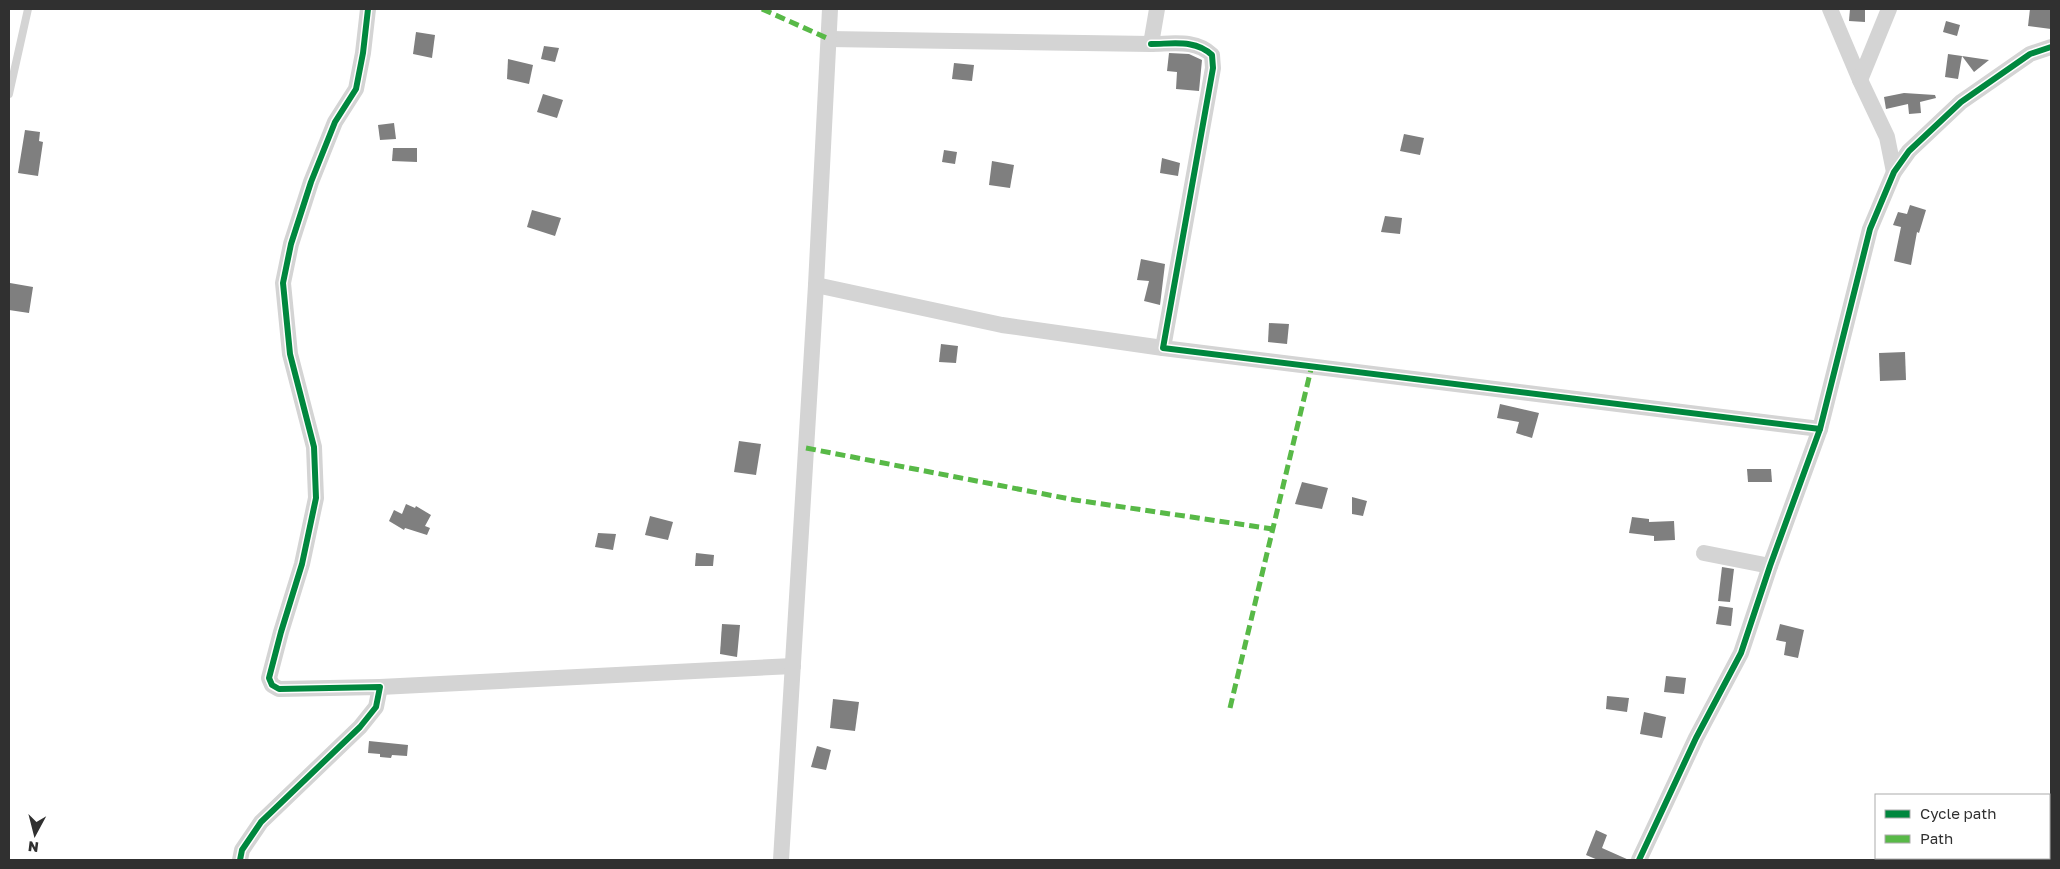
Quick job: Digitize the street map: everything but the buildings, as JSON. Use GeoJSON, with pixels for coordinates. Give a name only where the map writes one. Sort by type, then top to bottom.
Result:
{"type":"FeatureCollection","features":[{"type":"Feature","properties":{"kind":"street"},"geometry":{"type":"LineString","coordinates":[[368,9],[363,53],[356,89],[336,122],[311,182],[282,283],[290,354],[314,446],[316,498],[302,564],[269,678],[272,685],[279,689],[380,688],[793,666]]}},
{"type":"Feature","properties":{"kind":"street"},"geometry":{"type":"LineString","coordinates":[[781,860],[816,285],[830,9]]}},
{"type":"Feature","properties":{"kind":"street"},"geometry":{"type":"LineString","coordinates":[[1150,44],[1157,9]]}},
{"type":"Feature","properties":{"kind":"street"},"geometry":{"type":"LineString","coordinates":[[1830,9],[1887,137],[1894,172]]}},
{"type":"Feature","properties":{"kind":"street"},"geometry":{"type":"LineString","coordinates":[[1860,80],[1889,9]]}},
{"type":"Feature","properties":{"kind":"street"},"geometry":{"type":"LineString","coordinates":[[829,39],[1191,44],[1204,48],[1212,56],[1213,68],[1163,348]]}},
{"type":"Feature","properties":{"kind":"street"},"geometry":{"type":"LineString","coordinates":[[1639,860],[1696,738],[1741,653],[1820,428],[1870,228],[1894,172],[1909,151],[1962,102],[2030,54],[2051,47]]}},
{"type":"Feature","properties":{"kind":"street"},"geometry":{"type":"LineString","coordinates":[[816,285],[1002,324],[1163,348],[1820,428]]}},
{"type":"Feature","properties":{"kind":"street"},"geometry":{"type":"LineString","coordinates":[[1704,553],[1770,566]]}},
{"type":"Feature","properties":{"kind":"street"},"geometry":{"type":"LineString","coordinates":[[240,860],[242,850],[260,822],[360,726],[376,707],[380,688]]}},
{"type":"Feature","properties":{"kind":"lane"},"geometry":{"type":"LineString","coordinates":[[9,94],[28,9]]}},
{"type":"Feature","properties":{"kind":"marked path"},"geometry":{"type":"LineString","coordinates":[[762,9],[829,39]]}},
{"type":"Feature","properties":{"kind":"marked path"},"geometry":{"type":"LineString","coordinates":[[1230,708],[1312,365]]}},
{"type":"Feature","properties":{"kind":"marked path"},"geometry":{"type":"LineString","coordinates":[[806,448],[1075,500],[1273,529]]}},
{"type":"Feature","properties":{"kind":"cycle path"},"geometry":{"type":"LineString","coordinates":[[240,860],[242,850],[261,822],[360,727],[376,707],[380,687],[279,689],[272,685],[269,678],[302,564],[316,498],[314,447],[290,354],[283,283],[291,244],[311,182],[335,122],[356,89],[363,53],[368,9]]}},
{"type":"Feature","properties":{"kind":"cycle path"},"geometry":{"type":"LineString","coordinates":[[1151,44],[1191,44],[1212,55],[1213,68],[1163,348],[1820,429]]}},
{"type":"Feature","properties":{"kind":"cycle path"},"geometry":{"type":"LineString","coordinates":[[1639,860],[1696,738],[1741,653],[1770,566],[1820,429],[1870,229],[1894,172],[1909,151],[1961,102],[2030,54],[2051,47]]}}]}
